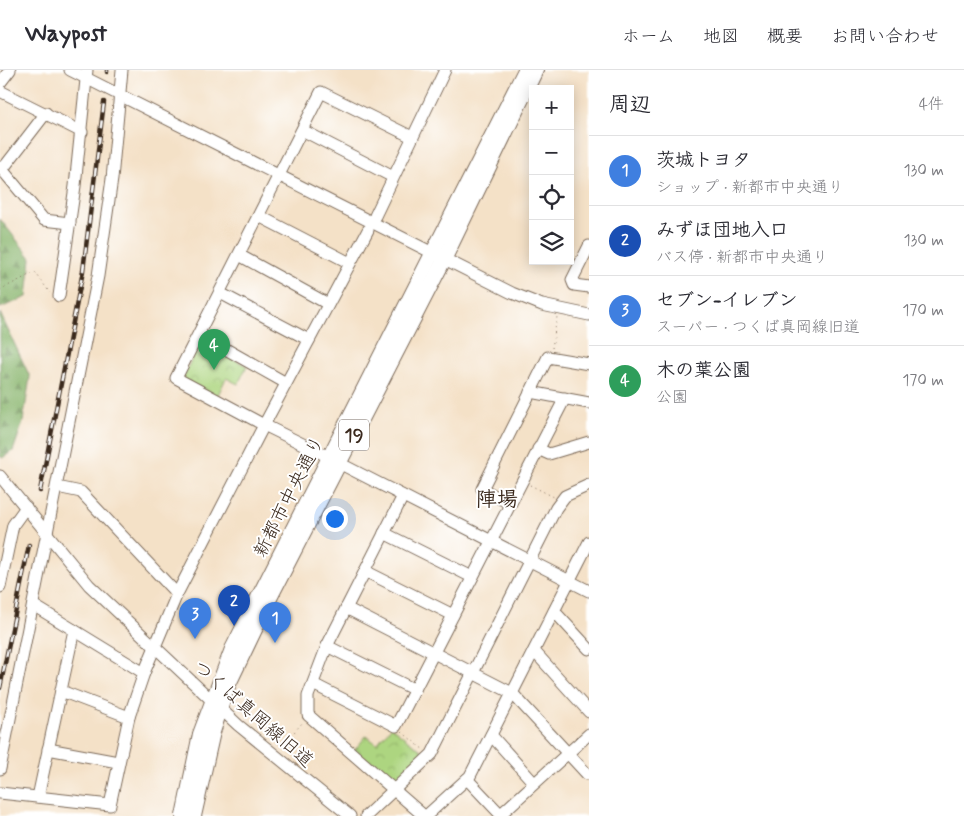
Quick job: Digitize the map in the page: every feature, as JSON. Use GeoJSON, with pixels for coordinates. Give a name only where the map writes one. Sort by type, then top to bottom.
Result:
{"type":"FeatureCollection","features":[{"type":"Feature","properties":{"kind":"main road","name":"新都市中央通り"},"geometry":{"type":"LineString","coordinates":[[438,257],[525,70]]}},
{"type":"Feature","properties":{"kind":"main road","name":"新都市中央通り"},"geometry":{"type":"LineString","coordinates":[[182,816],[195,751],[215,704],[252,635],[334,460],[536,70]]}},
{"type":"Feature","properties":{"kind":"main road","name":"新都市中央通り"},"geometry":{"type":"LineString","coordinates":[[194,816],[215,704]]}},
{"type":"Feature","properties":{"kind":"street"},"geometry":{"type":"LineString","coordinates":[[0,83],[10,70]]}},
{"type":"Feature","properties":{"kind":"street"},"geometry":{"type":"LineString","coordinates":[[70,70],[87,74],[121,96],[438,257],[526,299],[559,309],[589,315]]}},
{"type":"Feature","properties":{"kind":"street"},"geometry":{"type":"LineString","coordinates":[[0,769],[48,534],[99,267],[121,96],[122,70]]}},
{"type":"Feature","properties":{"kind":"street"},"geometry":{"type":"LineString","coordinates":[[375,216],[445,70]]}},
{"type":"Feature","properties":{"kind":"street"},"geometry":{"type":"LineString","coordinates":[[55,294],[70,223],[82,132],[87,74]]}},
{"type":"Feature","properties":{"kind":"street"},"geometry":{"type":"LineString","coordinates":[[0,91],[82,132]]}},
{"type":"Feature","properties":{"kind":"street"},"geometry":{"type":"LineString","coordinates":[[412,137],[321,92],[176,378],[589,591]]}},
{"type":"Feature","properties":{"kind":"street"},"geometry":{"type":"LineString","coordinates":[[46,114],[1,169],[44,220],[70,223]]}},
{"type":"Feature","properties":{"kind":"street"},"geometry":{"type":"LineString","coordinates":[[302,130],[393,177]]}},
{"type":"Feature","properties":{"kind":"street"},"geometry":{"type":"LineString","coordinates":[[258,216],[350,263]]}},
{"type":"Feature","properties":{"kind":"street"},"geometry":{"type":"LineString","coordinates":[[0,793],[110,805],[129,717],[154,647],[177,594],[286,383],[368,230]]}},
{"type":"Feature","properties":{"kind":"street"},"geometry":{"type":"LineString","coordinates":[[589,248],[572,280],[574,284],[589,287]]}},
{"type":"Feature","properties":{"kind":"street"},"geometry":{"type":"LineString","coordinates":[[239,255],[328,304]]}},
{"type":"Feature","properties":{"kind":"street"},"geometry":{"type":"LineString","coordinates":[[220,293],[309,340]]}},
{"type":"Feature","properties":{"kind":"street"},"geometry":{"type":"LineString","coordinates":[[198,334],[286,383]]}},
{"type":"Feature","properties":{"kind":"street"},"geometry":{"type":"LineString","coordinates":[[509,503],[482,489],[548,357],[589,364]]}},
{"type":"Feature","properties":{"kind":"street"},"geometry":{"type":"LineString","coordinates":[[530,392],[589,403]]}},
{"type":"Feature","properties":{"kind":"street"},"geometry":{"type":"LineString","coordinates":[[313,684],[396,726],[509,503],[565,398]]}},
{"type":"Feature","properties":{"kind":"street"},"geometry":{"type":"LineString","coordinates":[[538,449],[548,454],[589,442]]}},
{"type":"Feature","properties":{"kind":"street","name":"つくば真岡線旧道"},"geometry":{"type":"LineString","coordinates":[[0,476],[89,585],[215,704],[350,816]]}},
{"type":"Feature","properties":{"kind":"street"},"geometry":{"type":"LineString","coordinates":[[366,816],[431,755],[561,500],[570,492],[589,485]]}},
{"type":"Feature","properties":{"kind":"street"},"geometry":{"type":"LineString","coordinates":[[57,487],[81,492],[177,594]]}},
{"type":"Feature","properties":{"kind":"street"},"geometry":{"type":"LineString","coordinates":[[403,496],[327,646],[308,696],[308,715],[425,816],[467,779],[589,542]]}},
{"type":"Feature","properties":{"kind":"street"},"geometry":{"type":"LineString","coordinates":[[0,587],[2,562],[13,525],[26,507]]}},
{"type":"Feature","properties":{"kind":"street"},"geometry":{"type":"LineString","coordinates":[[384,533],[472,577]]}},
{"type":"Feature","properties":{"kind":"street"},"geometry":{"type":"LineString","coordinates":[[365,571],[453,615]]}},
{"type":"Feature","properties":{"kind":"street"},"geometry":{"type":"LineString","coordinates":[[33,605],[144,673]]}},
{"type":"Feature","properties":{"kind":"street"},"geometry":{"type":"LineString","coordinates":[[346,608],[512,693],[587,774]]}},
{"type":"Feature","properties":{"kind":"street"},"geometry":{"type":"LineString","coordinates":[[554,611],[589,649]]}},
{"type":"Feature","properties":{"kind":"street"},"geometry":{"type":"LineString","coordinates":[[38,797],[74,630]]}},
{"type":"Feature","properties":{"kind":"street"},"geometry":{"type":"LineString","coordinates":[[327,646],[415,690]]}},
{"type":"Feature","properties":{"kind":"street"},"geometry":{"type":"LineString","coordinates":[[534,651],[589,712]]}},
{"type":"Feature","properties":{"kind":"street"},"geometry":{"type":"LineString","coordinates":[[61,690],[129,717]]}},
{"type":"Feature","properties":{"kind":"street"},"geometry":{"type":"LineString","coordinates":[[467,779],[501,815],[589,734]]}},
{"type":"Feature","properties":{"kind":"street"},"geometry":{"type":"LineString","coordinates":[[491,735],[534,783]]}},
{"type":"Feature","properties":{"kind":"street"},"geometry":{"type":"LineString","coordinates":[[48,749],[118,762]]}},
{"type":"Feature","properties":{"kind":"path"},"geometry":{"type":"LineString","coordinates":[[0,290],[35,272],[55,294]]}},
{"type":"Feature","properties":{"kind":"path"},"geometry":{"type":"LineString","coordinates":[[550,357],[558,316]]}},
{"type":"Feature","properties":{"kind":"path"},"geometry":{"type":"LineString","coordinates":[[521,481],[561,500]]}},
{"type":"Feature","properties":{"kind":"path"},"geometry":{"type":"LineString","coordinates":[[279,750],[305,720]]}},
{"type":"Feature","properties":{"kind":"path"},"geometry":{"type":"LineString","coordinates":[[396,726],[431,755]]}},
{"type":"Feature","properties":{"kind":"green space"},"geometry":{"type":"Polygon","coordinates":[[[0,219],[31,258],[27,297],[0,308],[0,219]]]}},
{"type":"Feature","properties":{"kind":"green space"},"geometry":{"type":"Polygon","coordinates":[[[0,313],[30,377],[23,422],[13,451],[2,458],[0,456],[0,313]]]}},
{"type":"Feature","properties":{"kind":"green space"},"geometry":{"type":"Polygon","coordinates":[[[200,342],[247,366],[238,384],[226,378],[217,397],[182,379],[200,342]]]}},
{"type":"Feature","properties":{"kind":"green space"},"geometry":{"type":"Polygon","coordinates":[[[391,727],[426,754],[395,783],[354,751],[366,736],[377,744],[391,727]]]}},
{"type":"Feature","properties":{"kind":"railway"},"geometry":{"type":"LineString","coordinates":[[40,491],[83,271],[104,102]]}},
{"type":"Feature","properties":{"kind":"railway"},"geometry":{"type":"LineString","coordinates":[[0,688],[29,545]]}},
{"type":"Feature","properties":{"kind":"place","name":"木の葉公園"},"geometry":{"type":"Point","coordinates":[214,370]}},
{"type":"Feature","properties":{"kind":"place","name":"みずほ団地入口"},"geometry":{"type":"Point","coordinates":[234,626]}},
{"type":"Feature","properties":{"kind":"place","name":"セブン-イレブン"},"geometry":{"type":"Point","coordinates":[195,639]}},
{"type":"Feature","properties":{"kind":"place","name":"茨城トヨタ"},"geometry":{"type":"Point","coordinates":[275,643]}},
{"type":"Feature","properties":{"kind":"district","name":"陣場"},"geometry":{"type":"Point","coordinates":[497,499]}}]}
